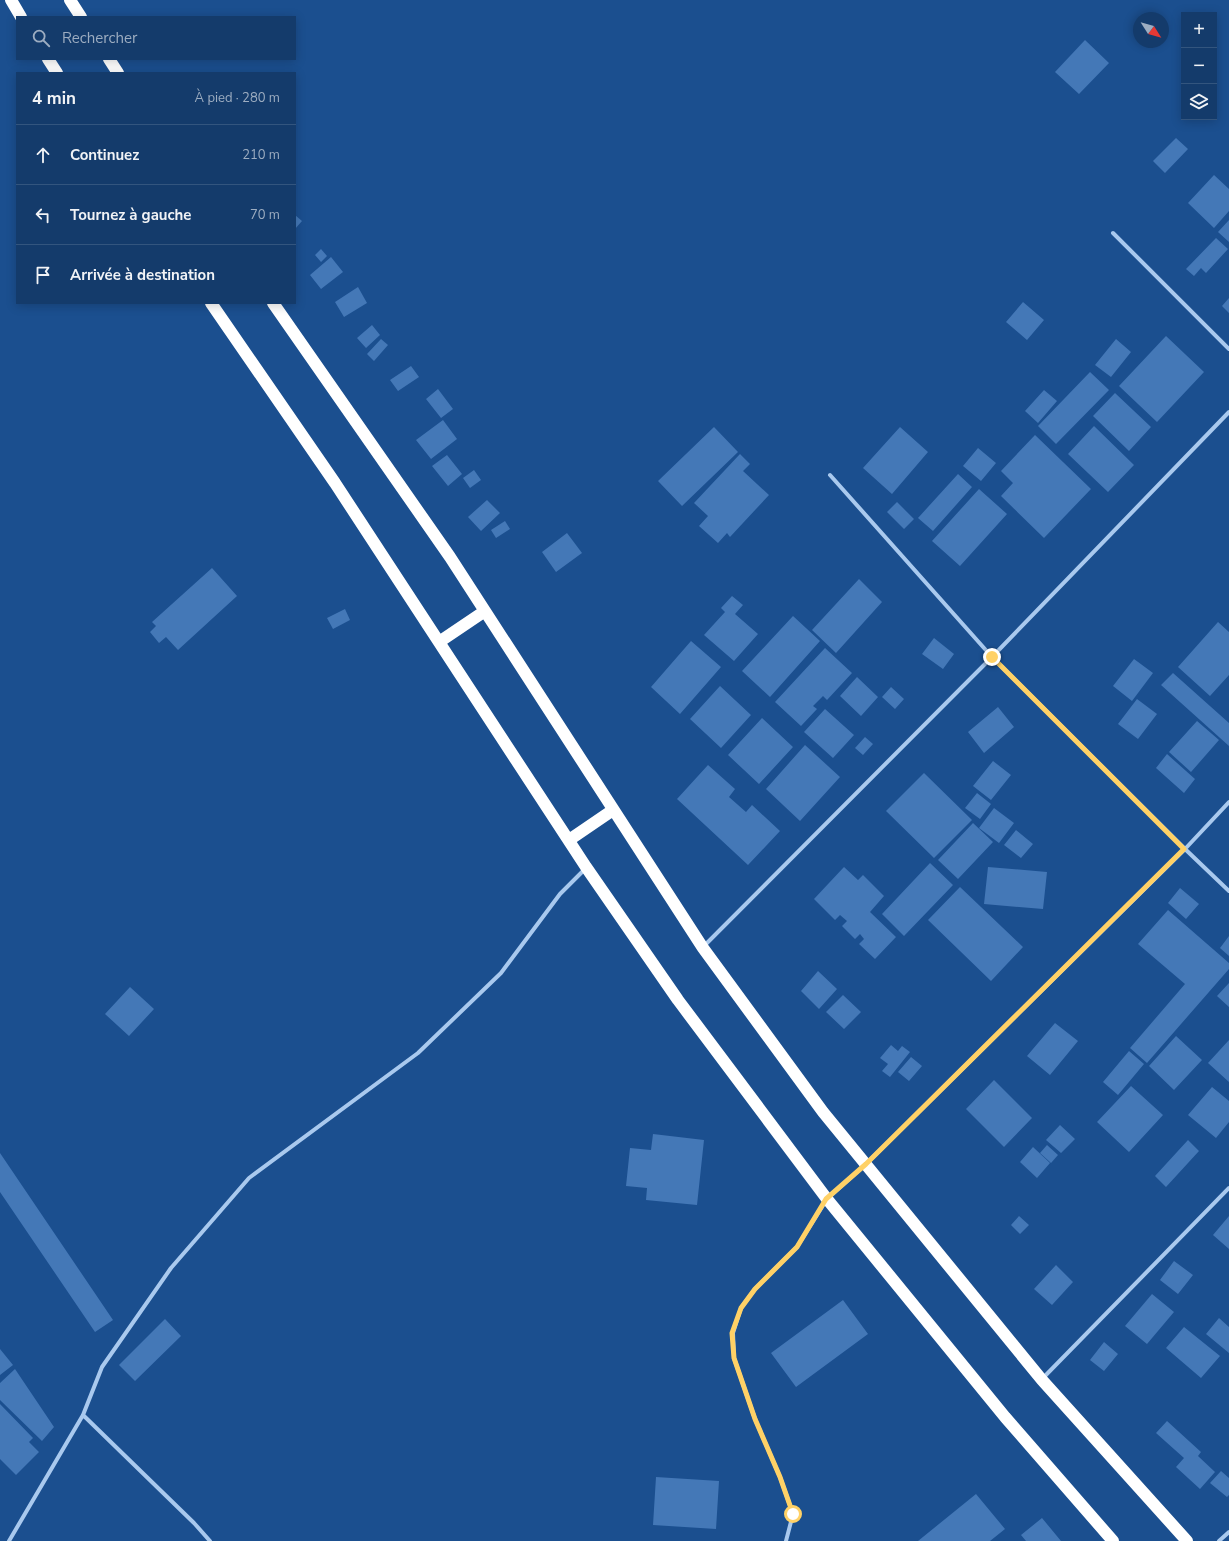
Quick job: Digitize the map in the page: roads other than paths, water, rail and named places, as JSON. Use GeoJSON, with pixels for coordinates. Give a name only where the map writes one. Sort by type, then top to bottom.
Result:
{"type":"FeatureCollection","features":[{"type":"Feature","properties":{"kind":"highway"},"geometry":{"type":"LineString","coordinates":[[10,0],[20,16]]}},
{"type":"Feature","properties":{"kind":"highway"},"geometry":{"type":"LineString","coordinates":[[70,0],[80,16]]}},
{"type":"Feature","properties":{"kind":"highway"},"geometry":{"type":"LineString","coordinates":[[49,60],[56,72]]}},
{"type":"Feature","properties":{"kind":"highway"},"geometry":{"type":"LineString","coordinates":[[110,60],[117,72]]}},
{"type":"Feature","properties":{"kind":"highway"},"geometry":{"type":"LineString","coordinates":[[212,304],[335,483],[586,867],[678,1000],[826,1199],[1005,1417],[1112,1541]]}},
{"type":"Feature","properties":{"kind":"highway"},"geometry":{"type":"LineString","coordinates":[[274,304],[450,557],[703,948],[823,1112],[1042,1380],[1187,1541]]}},
{"type":"Feature","properties":{"kind":"highway"},"geometry":{"type":"LineString","coordinates":[[439,642],[485,611]]}},
{"type":"Feature","properties":{"kind":"highway"},"geometry":{"type":"LineString","coordinates":[[569,840],[613,810]]}},
{"type":"Feature","properties":{"kind":"street"},"geometry":{"type":"LineString","coordinates":[[1113,233],[1229,349]]}},
{"type":"Feature","properties":{"kind":"street"},"geometry":{"type":"LineString","coordinates":[[703,948],[992,657],[1229,412]]}},
{"type":"Feature","properties":{"kind":"street"},"geometry":{"type":"LineString","coordinates":[[830,475],[992,657],[1184,849],[1229,891]]}},
{"type":"Feature","properties":{"kind":"street"},"geometry":{"type":"LineString","coordinates":[[786,1541],[793,1514],[780,1477],[755,1419],[734,1358],[732,1333],[741,1308],[755,1289],[797,1247],[826,1199],[866,1164],[1184,849],[1229,802]]}},
{"type":"Feature","properties":{"kind":"street"},"geometry":{"type":"LineString","coordinates":[[9,1541],[83,1415],[102,1367],[171,1268],[249,1178],[418,1053],[501,973],[560,894],[586,867]]}},
{"type":"Feature","properties":{"kind":"street"},"geometry":{"type":"LineString","coordinates":[[1042,1380],[1229,1188]]}},
{"type":"Feature","properties":{"kind":"street"},"geometry":{"type":"LineString","coordinates":[[83,1415],[194,1523],[210,1541]]}},
{"type":"Feature","properties":{"kind":"street"},"geometry":{"type":"LineString","coordinates":[[1219,1541],[1229,1532]]}}]}
